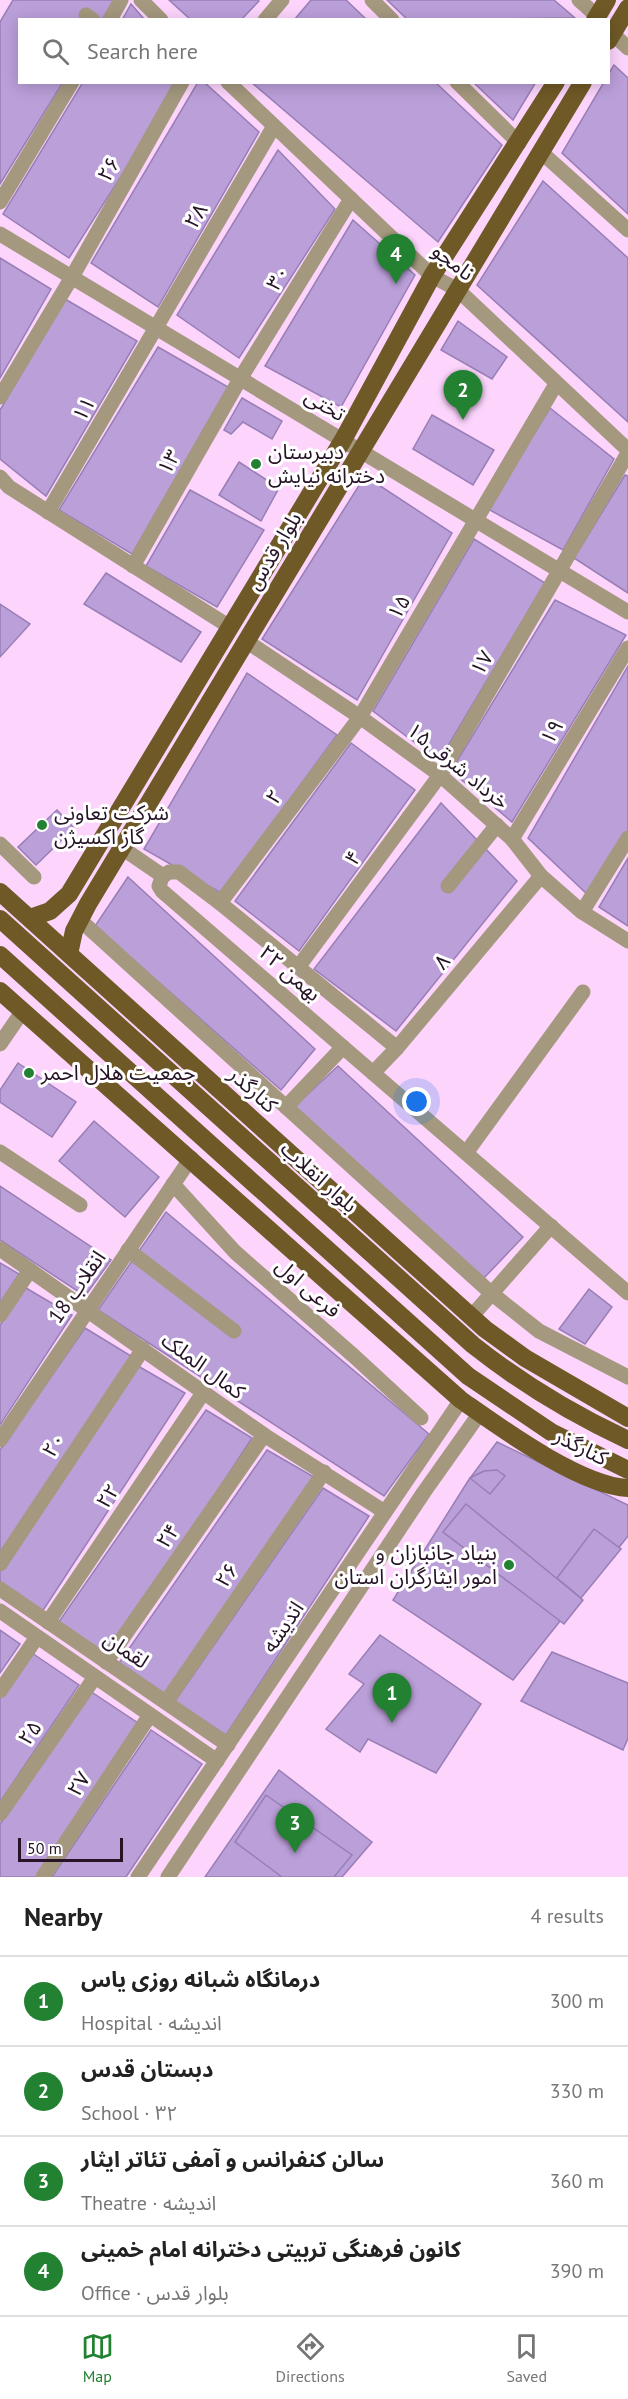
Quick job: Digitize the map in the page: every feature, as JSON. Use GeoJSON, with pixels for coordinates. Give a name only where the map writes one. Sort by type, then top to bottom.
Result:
{"type":"FeatureCollection","features":[{"type":"Feature","properties":{"kind":"main road"},"geometry":{"type":"LineString","coordinates":[[596,18],[607,0]]}},
{"type":"Feature","properties":{"kind":"main road"},"geometry":{"type":"LineString","coordinates":[[610,37],[628,8]]}},
{"type":"Feature","properties":{"kind":"main road","name":"بلوار قدس"},"geometry":{"type":"LineString","coordinates":[[30,918],[50,911],[69,894],[343,440],[432,276],[555,84]]}},
{"type":"Feature","properties":{"kind":"main road","name":"بلوار قدس"},"geometry":{"type":"LineString","coordinates":[[69,954],[74,931],[122,848],[582,84]]}},
{"type":"Feature","properties":{"kind":"main road"},"geometry":{"type":"LineString","coordinates":[[104,836],[122,848]]}},
{"type":"Feature","properties":{"kind":"main road","name":"کنارگذر"},"geometry":{"type":"LineString","coordinates":[[0,892],[471,1317],[525,1358],[628,1418]]}},
{"type":"Feature","properties":{"kind":"main road","name":"بلوار انقلاب"},"geometry":{"type":"LineString","coordinates":[[0,919],[436,1314],[513,1376],[557,1404],[628,1440]]}},
{"type":"Feature","properties":{"kind":"main road"},"geometry":{"type":"LineString","coordinates":[[0,955],[468,1376],[551,1432],[628,1470]]}},
{"type":"Feature","properties":{"kind":"main road","name":"کنارگذر"},"geometry":{"type":"LineString","coordinates":[[0,991],[191,1158],[420,1366],[461,1400],[474,1420],[503,1430],[595,1482],[628,1488]]}},
{"type":"Feature","properties":{"kind":"main road"},"geometry":{"type":"LineString","coordinates":[[179,1082],[193,1067]]}},
{"type":"Feature","properties":{"kind":"main road"},"geometry":{"type":"LineString","coordinates":[[321,1246],[339,1226]]}},
{"type":"Feature","properties":{"kind":"street"},"geometry":{"type":"LineString","coordinates":[[111,18],[121,0]]}},
{"type":"Feature","properties":{"kind":"street"},"geometry":{"type":"LineString","coordinates":[[141,0],[159,18]]}},
{"type":"Feature","properties":{"kind":"street"},"geometry":{"type":"LineString","coordinates":[[267,18],[282,0]]}},
{"type":"Feature","properties":{"kind":"street"},"geometry":{"type":"LineString","coordinates":[[372,0],[390,18]]}},
{"type":"Feature","properties":{"kind":"street"},"geometry":{"type":"LineString","coordinates":[[579,0],[596,18]]}},
{"type":"Feature","properties":{"kind":"street"},"geometry":{"type":"LineString","coordinates":[[610,37],[628,48]]}},
{"type":"Feature","properties":{"kind":"street"},"geometry":{"type":"LineString","coordinates":[[0,202],[71,84]]}},
{"type":"Feature","properties":{"kind":"street","name":"۲۶"},"geometry":{"type":"LineString","coordinates":[[0,397],[72,277],[181,84]]}},
{"type":"Feature","properties":{"kind":"street","name":"نامجو"},"geometry":{"type":"LineString","coordinates":[[230,84],[432,276],[458,290],[628,452]]}},
{"type":"Feature","properties":{"kind":"street"},"geometry":{"type":"LineString","coordinates":[[459,84],[519,143]]}},
{"type":"Feature","properties":{"kind":"street","name":"۲۸"},"geometry":{"type":"LineString","coordinates":[[155,328],[274,126]]}},
{"type":"Feature","properties":{"kind":"street"},"geometry":{"type":"LineString","coordinates":[[541,152],[628,230]]}},
{"type":"Feature","properties":{"kind":"street","name":"۳۰"},"geometry":{"type":"LineString","coordinates":[[240,379],[351,199]]}},
{"type":"Feature","properties":{"kind":"street","name":"تختی"},"geometry":{"type":"LineString","coordinates":[[0,234],[628,612]]}},
{"type":"Feature","properties":{"kind":"street","name":"۱۱"},"geometry":{"type":"LineString","coordinates":[[48,512],[155,328]]}},
{"type":"Feature","properties":{"kind":"street","name":"۱۳"},"geometry":{"type":"LineString","coordinates":[[133,566],[240,379]]}},
{"type":"Feature","properties":{"kind":"street","name":"۱۵"},"geometry":{"type":"LineString","coordinates":[[360,717],[474,519],[556,384]]}},
{"type":"Feature","properties":{"kind":"street","name":"۱۷"},"geometry":{"type":"LineString","coordinates":[[440,775],[628,452]]}},
{"type":"Feature","properties":{"kind":"street"},"geometry":{"type":"LineString","coordinates":[[0,477],[9,487],[230,627]]}},
{"type":"Feature","properties":{"kind":"street","name":"۱۵خرداد شرقی"},"geometry":{"type":"LineString","coordinates":[[246,641],[360,717],[440,775],[512,839],[541,876],[582,912],[628,941]]}},
{"type":"Feature","properties":{"kind":"street","name":"۱۹"},"geometry":{"type":"LineString","coordinates":[[512,839],[628,648]]}},
{"type":"Feature","properties":{"kind":"street","name":"۲"},"geometry":{"type":"LineString","coordinates":[[220,903],[360,717]]}},
{"type":"Feature","properties":{"kind":"street","name":"۴"},"geometry":{"type":"LineString","coordinates":[[299,966],[440,775]]}},
{"type":"Feature","properties":{"kind":"street"},"geometry":{"type":"LineString","coordinates":[[448,886],[497,825]]}},
{"type":"Feature","properties":{"kind":"street"},"geometry":{"type":"LineString","coordinates":[[582,912],[628,838]]}},
{"type":"Feature","properties":{"kind":"street"},"geometry":{"type":"LineString","coordinates":[[0,844],[34,877]]}},
{"type":"Feature","properties":{"kind":"street"},"geometry":{"type":"LineString","coordinates":[[122,848],[163,876]]}},
{"type":"Feature","properties":{"kind":"street","name":"۲۲ بهمن"},"geometry":{"type":"LineString","coordinates":[[397,1048],[299,966],[179,872],[169,872],[163,876],[159,886],[162,891],[628,1293]]}},
{"type":"Feature","properties":{"kind":"street","name":"۸"},"geometry":{"type":"LineString","coordinates":[[373,1073],[397,1048],[541,876]]}},
{"type":"Feature","properties":{"kind":"street"},"geometry":{"type":"LineString","coordinates":[[80,920],[491,1293],[539,1332],[628,1377]]}},
{"type":"Feature","properties":{"kind":"street"},"geometry":{"type":"LineString","coordinates":[[466,1154],[583,993]]}},
{"type":"Feature","properties":{"kind":"street"},"geometry":{"type":"LineString","coordinates":[[0,1044],[22,1012]]}},
{"type":"Feature","properties":{"kind":"street"},"geometry":{"type":"LineString","coordinates":[[286,1107],[343,1047]]}},
{"type":"Feature","properties":{"kind":"street"},"geometry":{"type":"LineString","coordinates":[[0,1152],[80,1205]]}},
{"type":"Feature","properties":{"kind":"street","name":"انقلاب 18"},"geometry":{"type":"LineString","coordinates":[[0,1440],[87,1308],[191,1158]]}},
{"type":"Feature","properties":{"kind":"street","name":"فرعی اول"},"geometry":{"type":"LineString","coordinates":[[173,1184],[235,1252],[421,1418]]}},
{"type":"Feature","properties":{"kind":"street"},"geometry":{"type":"LineString","coordinates":[[471,1317],[551,1226]]}},
{"type":"Feature","properties":{"kind":"street","name":"کمال الملک"},"geometry":{"type":"LineString","coordinates":[[0,1249],[87,1308],[203,1394],[385,1512]]}},
{"type":"Feature","properties":{"kind":"street"},"geometry":{"type":"LineString","coordinates":[[128,1251],[234,1331]]}},
{"type":"Feature","properties":{"kind":"street"},"geometry":{"type":"LineString","coordinates":[[0,1315],[30,1270]]}},
{"type":"Feature","properties":{"kind":"street","name":"۲۰"},"geometry":{"type":"LineString","coordinates":[[0,1564],[143,1349]]}},
{"type":"Feature","properties":{"kind":"street","name":"۲۲"},"geometry":{"type":"LineString","coordinates":[[48,1622],[203,1394]]}},
{"type":"Feature","properties":{"kind":"street","name":"اندیشه"},"geometry":{"type":"LineString","coordinates":[[138,1877],[461,1400]]}},
{"type":"Feature","properties":{"kind":"street"},"geometry":{"type":"LineString","coordinates":[[450,1415],[464,1417],[469,1422],[474,1420]]}},
{"type":"Feature","properties":{"kind":"street","name":"اندیشه"},"geometry":{"type":"LineString","coordinates":[[169,1875],[474,1420]]}},
{"type":"Feature","properties":{"kind":"street","name":"۲۴"},"geometry":{"type":"LineString","coordinates":[[106,1662],[264,1435]]}},
{"type":"Feature","properties":{"kind":"street","name":"۲۶"},"geometry":{"type":"LineString","coordinates":[[166,1702],[324,1472]]}},
{"type":"Feature","properties":{"kind":"street","name":"لقمان"},"geometry":{"type":"LineString","coordinates":[[0,1589],[228,1745]]}},
{"type":"Feature","properties":{"kind":"street","name":"لقمان"},"geometry":{"type":"LineString","coordinates":[[0,1611],[217,1761]]}},
{"type":"Feature","properties":{"kind":"street"},"geometry":{"type":"LineString","coordinates":[[309,1626],[327,1637]]}},
{"type":"Feature","properties":{"kind":"street"},"geometry":{"type":"LineString","coordinates":[[0,1691],[37,1637]]}},
{"type":"Feature","properties":{"kind":"street","name":"۲۵"},"geometry":{"type":"LineString","coordinates":[[0,1814],[95,1677]]}},
{"type":"Feature","properties":{"kind":"street","name":"۲۷"},"geometry":{"type":"LineString","coordinates":[[43,1877],[150,1715]]}},
{"type":"Feature","properties":{"kind":"street"},"geometry":{"type":"LineString","coordinates":[[150,1859],[169,1875]]}},
{"type":"Feature","properties":{"kind":"building"},"geometry":{"type":"Polygon","coordinates":[[[13,0],[114,0],[103,18],[18,18],[18,84],[62,84],[0,184],[0,22],[13,0]]]}},
{"type":"Feature","properties":{"kind":"building"},"geometry":{"type":"Polygon","coordinates":[[[169,0],[259,1],[243,18],[189,18],[169,0]]]}},
{"type":"Feature","properties":{"kind":"building"},"geometry":{"type":"Polygon","coordinates":[[[311,0],[346,0],[365,18],[296,18],[311,0]]]}},
{"type":"Feature","properties":{"kind":"building"},"geometry":{"type":"Polygon","coordinates":[[[387,0],[554,0],[575,18],[406,18],[387,0]]]}},
{"type":"Feature","properties":{"kind":"building"},"geometry":{"type":"Polygon","coordinates":[[[131,4],[143,18],[123,18],[131,4]]]}},
{"type":"Feature","properties":{"kind":"building"},"geometry":{"type":"Polygon","coordinates":[[[614,65],[628,78],[628,214],[562,153],[603,84],[610,84],[610,72],[614,65]]]}},
{"type":"Feature","properties":{"kind":"building"},"geometry":{"type":"Polygon","coordinates":[[[82,84],[180,84],[69,258],[3,214],[82,84]]]}},
{"type":"Feature","properties":{"kind":"building"},"geometry":{"type":"Polygon","coordinates":[[[197,84],[206,84],[259,132],[158,307],[91,263],[197,84]]]}},
{"type":"Feature","properties":{"kind":"building"},"geometry":{"type":"Polygon","coordinates":[[[253,84],[437,84],[502,145],[438,242],[253,84]]]}},
{"type":"Feature","properties":{"kind":"building"},"geometry":{"type":"Polygon","coordinates":[[[475,84],[535,84],[513,120],[475,84]]]}},
{"type":"Feature","properties":{"kind":"building"},"geometry":{"type":"Polygon","coordinates":[[[278,150],[335,209],[239,358],[177,315],[278,150]]]}},
{"type":"Feature","properties":{"kind":"building"},"geometry":{"type":"Polygon","coordinates":[[[543,181],[628,258],[628,422],[477,285],[543,181]]]}},
{"type":"Feature","properties":{"kind":"building"},"geometry":{"type":"Polygon","coordinates":[[[353,220],[415,275],[341,407],[265,366],[353,220]]]}},
{"type":"Feature","properties":{"kind":"building"},"geometry":{"type":"Polygon","coordinates":[[[0,258],[51,289],[0,378],[0,258]]]}},
{"type":"Feature","properties":{"kind":"building"},"geometry":{"type":"Polygon","coordinates":[[[65,299],[137,341],[46,496],[0,459],[0,410],[65,299]]]}},
{"type":"Feature","properties":{"kind":"building"},"geometry":{"type":"Polygon","coordinates":[[[458,321],[507,357],[492,379],[441,350],[458,321]]]}},
{"type":"Feature","properties":{"kind":"building"},"geometry":{"type":"Polygon","coordinates":[[[158,347],[228,387],[132,554],[59,510],[158,347]]]}},
{"type":"Feature","properties":{"kind":"building"},"geometry":{"type":"Polygon","coordinates":[[[242,398],[282,421],[272,439],[243,422],[231,434],[224,430],[242,398]]]}},
{"type":"Feature","properties":{"kind":"building"},"geometry":{"type":"Polygon","coordinates":[[[550,408],[614,459],[563,550],[488,509],[550,408]]]}},
{"type":"Feature","properties":{"kind":"building"},"geometry":{"type":"Polygon","coordinates":[[[432,415],[494,450],[473,485],[413,449],[432,415]]]}},
{"type":"Feature","properties":{"kind":"building"},"geometry":{"type":"Polygon","coordinates":[[[239,462],[279,488],[261,521],[219,495],[239,462]]]}},
{"type":"Feature","properties":{"kind":"building"},"geometry":{"type":"Polygon","coordinates":[[[625,475],[628,476],[628,593],[574,558],[625,475]]]}},
{"type":"Feature","properties":{"kind":"building"},"geometry":{"type":"Polygon","coordinates":[[[365,476],[452,533],[357,700],[262,639],[365,476]]]}},
{"type":"Feature","properties":{"kind":"building"},"geometry":{"type":"Polygon","coordinates":[[[190,490],[264,530],[217,607],[146,566],[190,490]]]}},
{"type":"Feature","properties":{"kind":"building"},"geometry":{"type":"Polygon","coordinates":[[[474,539],[545,583],[439,761],[373,711],[474,539]]]}},
{"type":"Feature","properties":{"kind":"building"},"geometry":{"type":"Polygon","coordinates":[[[106,573],[201,632],[181,662],[84,604],[106,573]]]}},
{"type":"Feature","properties":{"kind":"building"},"geometry":{"type":"Polygon","coordinates":[[[555,600],[626,635],[512,822],[451,771],[555,600]]]}},
{"type":"Feature","properties":{"kind":"building"},"geometry":{"type":"Polygon","coordinates":[[[0,604],[30,624],[0,657],[0,604]]]}},
{"type":"Feature","properties":{"kind":"building"},"geometry":{"type":"Polygon","coordinates":[[[628,666],[628,831],[587,894],[528,838],[628,666]]]}},
{"type":"Feature","properties":{"kind":"building"},"geometry":{"type":"Polygon","coordinates":[[[247,673],[337,735],[221,893],[144,849],[247,673]]]}},
{"type":"Feature","properties":{"kind":"building"},"geometry":{"type":"Polygon","coordinates":[[[351,743],[415,790],[299,951],[235,901],[351,743]]]}},
{"type":"Feature","properties":{"kind":"building"},"geometry":{"type":"Polygon","coordinates":[[[441,803],[517,881],[396,1031],[314,969],[441,803]]]}},
{"type":"Feature","properties":{"kind":"building"},"geometry":{"type":"Polygon","coordinates":[[[57,810],[74,828],[36,865],[18,847],[57,810]]]}},
{"type":"Feature","properties":{"kind":"building"},"geometry":{"type":"Polygon","coordinates":[[[628,858],[628,926],[599,907],[628,858]]]}},
{"type":"Feature","properties":{"kind":"building"},"geometry":{"type":"Polygon","coordinates":[[[128,877],[315,1049],[281,1090],[95,926],[128,877]]]}},
{"type":"Feature","properties":{"kind":"building"},"geometry":{"type":"Polygon","coordinates":[[[18,1063],[76,1102],[52,1137],[0,1102],[0,1090],[18,1063]]]}},
{"type":"Feature","properties":{"kind":"building"},"geometry":{"type":"Polygon","coordinates":[[[338,1066],[523,1237],[484,1278],[294,1107],[338,1066]]]}},
{"type":"Feature","properties":{"kind":"building"},"geometry":{"type":"Polygon","coordinates":[[[94,1121],[159,1177],[125,1217],[59,1161],[94,1121]]]}},
{"type":"Feature","properties":{"kind":"building"},"geometry":{"type":"Polygon","coordinates":[[[0,1186],[111,1260],[85,1296],[0,1240],[0,1186]]]}},
{"type":"Feature","properties":{"kind":"building"},"geometry":{"type":"Polygon","coordinates":[[[166,1212],[429,1434],[384,1496],[98,1310],[166,1212]]]}},
{"type":"Feature","properties":{"kind":"building"},"geometry":{"type":"Polygon","coordinates":[[[0,1263],[19,1274],[0,1303],[0,1263]]]}},
{"type":"Feature","properties":{"kind":"building"},"geometry":{"type":"Polygon","coordinates":[[[26,1288],[72,1315],[0,1425],[0,1325],[26,1288]]]}},
{"type":"Feature","properties":{"kind":"building"},"geometry":{"type":"Polygon","coordinates":[[[589,1289],[612,1307],[585,1344],[559,1329],[589,1289]]]}},
{"type":"Feature","properties":{"kind":"building"},"geometry":{"type":"Polygon","coordinates":[[[85,1328],[131,1356],[0,1556],[0,1450],[85,1328]]]}},
{"type":"Feature","properties":{"kind":"building"},"geometry":{"type":"Polygon","coordinates":[[[138,1366],[185,1393],[42,1612],[0,1585],[0,1565],[138,1366]]]}},
{"type":"Feature","properties":{"kind":"building"},"geometry":{"type":"Polygon","coordinates":[[[206,1410],[252,1438],[109,1657],[58,1623],[206,1410]]]}},
{"type":"Feature","properties":{"kind":"building","name":"بنیاد جانبازان و امور ایثارگران استان"},"geometry":{"type":"Polygon","coordinates":[[[497,1442],[628,1505],[628,1536],[513,1680],[393,1600],[468,1481],[497,1442]]]}},
{"type":"Feature","properties":{"kind":"building"},"geometry":{"type":"Polygon","coordinates":[[[267,1450],[314,1477],[170,1697],[119,1663],[267,1450]]]}},
{"type":"Feature","properties":{"kind":"building"},"geometry":{"type":"Polygon","coordinates":[[[497,1470],[505,1476],[490,1494],[470,1478],[484,1471],[497,1470]]]}},
{"type":"Feature","properties":{"kind":"building"},"geometry":{"type":"Polygon","coordinates":[[[323,1488],[369,1516],[226,1735],[175,1701],[323,1488]]]}},
{"type":"Feature","properties":{"kind":"building"},"geometry":{"type":"Polygon","coordinates":[[[466,1504],[583,1600],[564,1624],[443,1532],[466,1504]]]}},
{"type":"Feature","properties":{"kind":"building"},"geometry":{"type":"Polygon","coordinates":[[[594,1529],[621,1549],[581,1598],[557,1578],[594,1529]]]}},
{"type":"Feature","properties":{"kind":"building"},"geometry":{"type":"Polygon","coordinates":[[[0,1630],[20,1644],[0,1673],[0,1630]]]}},
{"type":"Feature","properties":{"kind":"building"},"geometry":{"type":"Polygon","coordinates":[[[380,1635],[481,1704],[436,1773],[368,1739],[360,1752],[326,1729],[364,1684],[349,1674],[380,1635]]]}},
{"type":"Feature","properties":{"kind":"building"},"geometry":{"type":"Polygon","coordinates":[[[29,1651],[79,1685],[0,1802],[0,1693],[29,1651]]]}},
{"type":"Feature","properties":{"kind":"building"},"geometry":{"type":"Polygon","coordinates":[[[552,1652],[628,1683],[628,1738],[623,1750],[521,1701],[552,1652]]]}},
{"type":"Feature","properties":{"kind":"building"},"geometry":{"type":"Polygon","coordinates":[[[90,1691],[141,1725],[38,1877],[0,1877],[0,1824],[90,1691]]]}},
{"type":"Feature","properties":{"kind":"building"},"geometry":{"type":"Polygon","coordinates":[[[151,1730],[202,1764],[126,1877],[52,1877],[151,1730]]]}},
{"type":"Feature","properties":{"kind":"building"},"geometry":{"type":"Polygon","coordinates":[[[279,1770],[372,1842],[342,1877],[205,1877],[279,1770]]]}},
{"type":"Feature","properties":{"kind":"building"},"geometry":{"type":"Polygon","coordinates":[[[266,1795],[352,1855],[334,1877],[282,1877],[235,1842],[266,1795]]]}},
{"type":"Feature","properties":{"kind":"place","name":"کانون فرهنگی تربیتی دخترانه امام خمینی"},"geometry":{"type":"Point","coordinates":[396,284]}},
{"type":"Feature","properties":{"kind":"place","name":"دبستان قدس"},"geometry":{"type":"Point","coordinates":[463,420]}},
{"type":"Feature","properties":{"kind":"place","name":"دبیرستان دخترانه نیایش"},"geometry":{"type":"Point","coordinates":[256,464]}},
{"type":"Feature","properties":{"kind":"place","name":"شرکت تعاونی گاز اکسیژن"},"geometry":{"type":"Point","coordinates":[42,825]}},
{"type":"Feature","properties":{"kind":"place","name":"جمعیت هلال احمر"},"geometry":{"type":"Point","coordinates":[29,1073]}},
{"type":"Feature","properties":{"kind":"place","name":"بنیاد جانبازان و امور ایثارگران استان"},"geometry":{"type":"Point","coordinates":[509,1565]}},
{"type":"Feature","properties":{"kind":"place","name":"درمانگاه شبانه روزی یاس"},"geometry":{"type":"Point","coordinates":[392,1723]}},
{"type":"Feature","properties":{"kind":"place","name":"سالن کنفرانس و آمفی تئاتر ایثار"},"geometry":{"type":"Point","coordinates":[295,1853]}}]}
